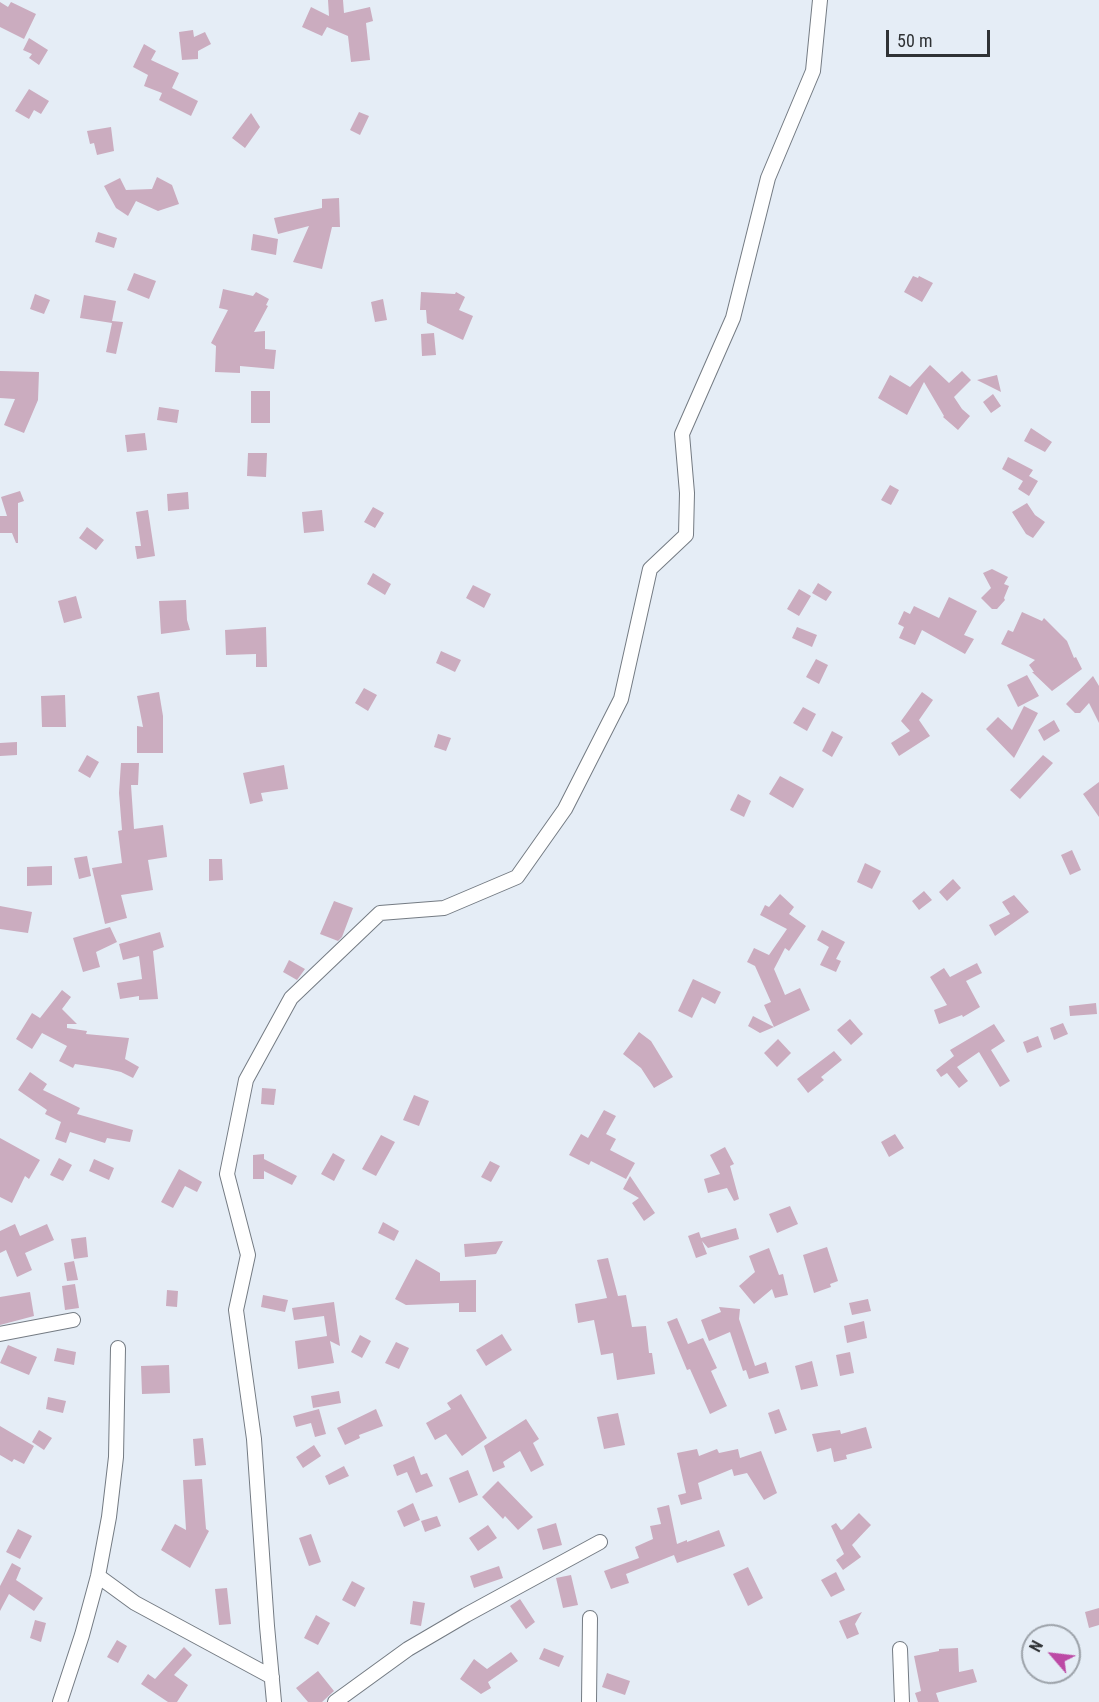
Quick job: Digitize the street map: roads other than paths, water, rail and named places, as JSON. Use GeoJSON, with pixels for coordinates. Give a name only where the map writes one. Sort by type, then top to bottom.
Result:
{"type":"FeatureCollection","features":[{"type":"Feature","properties":{"kind":"street"},"geometry":{"type":"LineString","coordinates":[[274,1702],[254,1439],[236,1310],[248,1255],[227,1174],[246,1080],[291,998],[380,913],[444,908],[517,877],[565,809],[621,699],[650,569],[686,535],[687,493],[682,434],[734,318],[768,178],[813,71],[820,0]]}},
{"type":"Feature","properties":{"kind":"street"},"geometry":{"type":"LineString","coordinates":[[0,1334],[73,1320]]}},
{"type":"Feature","properties":{"kind":"street"},"geometry":{"type":"LineString","coordinates":[[60,1702],[98,1576],[109,1517],[116,1457],[118,1348]]}},
{"type":"Feature","properties":{"kind":"street"},"geometry":{"type":"LineString","coordinates":[[335,1702],[408,1649],[600,1542]]}},
{"type":"Feature","properties":{"kind":"street"},"geometry":{"type":"LineString","coordinates":[[98,1576],[135,1603],[272,1677]]}},
{"type":"Feature","properties":{"kind":"street"},"geometry":{"type":"LineString","coordinates":[[589,1702],[590,1618]]}},
{"type":"Feature","properties":{"kind":"street"},"geometry":{"type":"LineString","coordinates":[[900,1649],[902,1702]]}}]}
